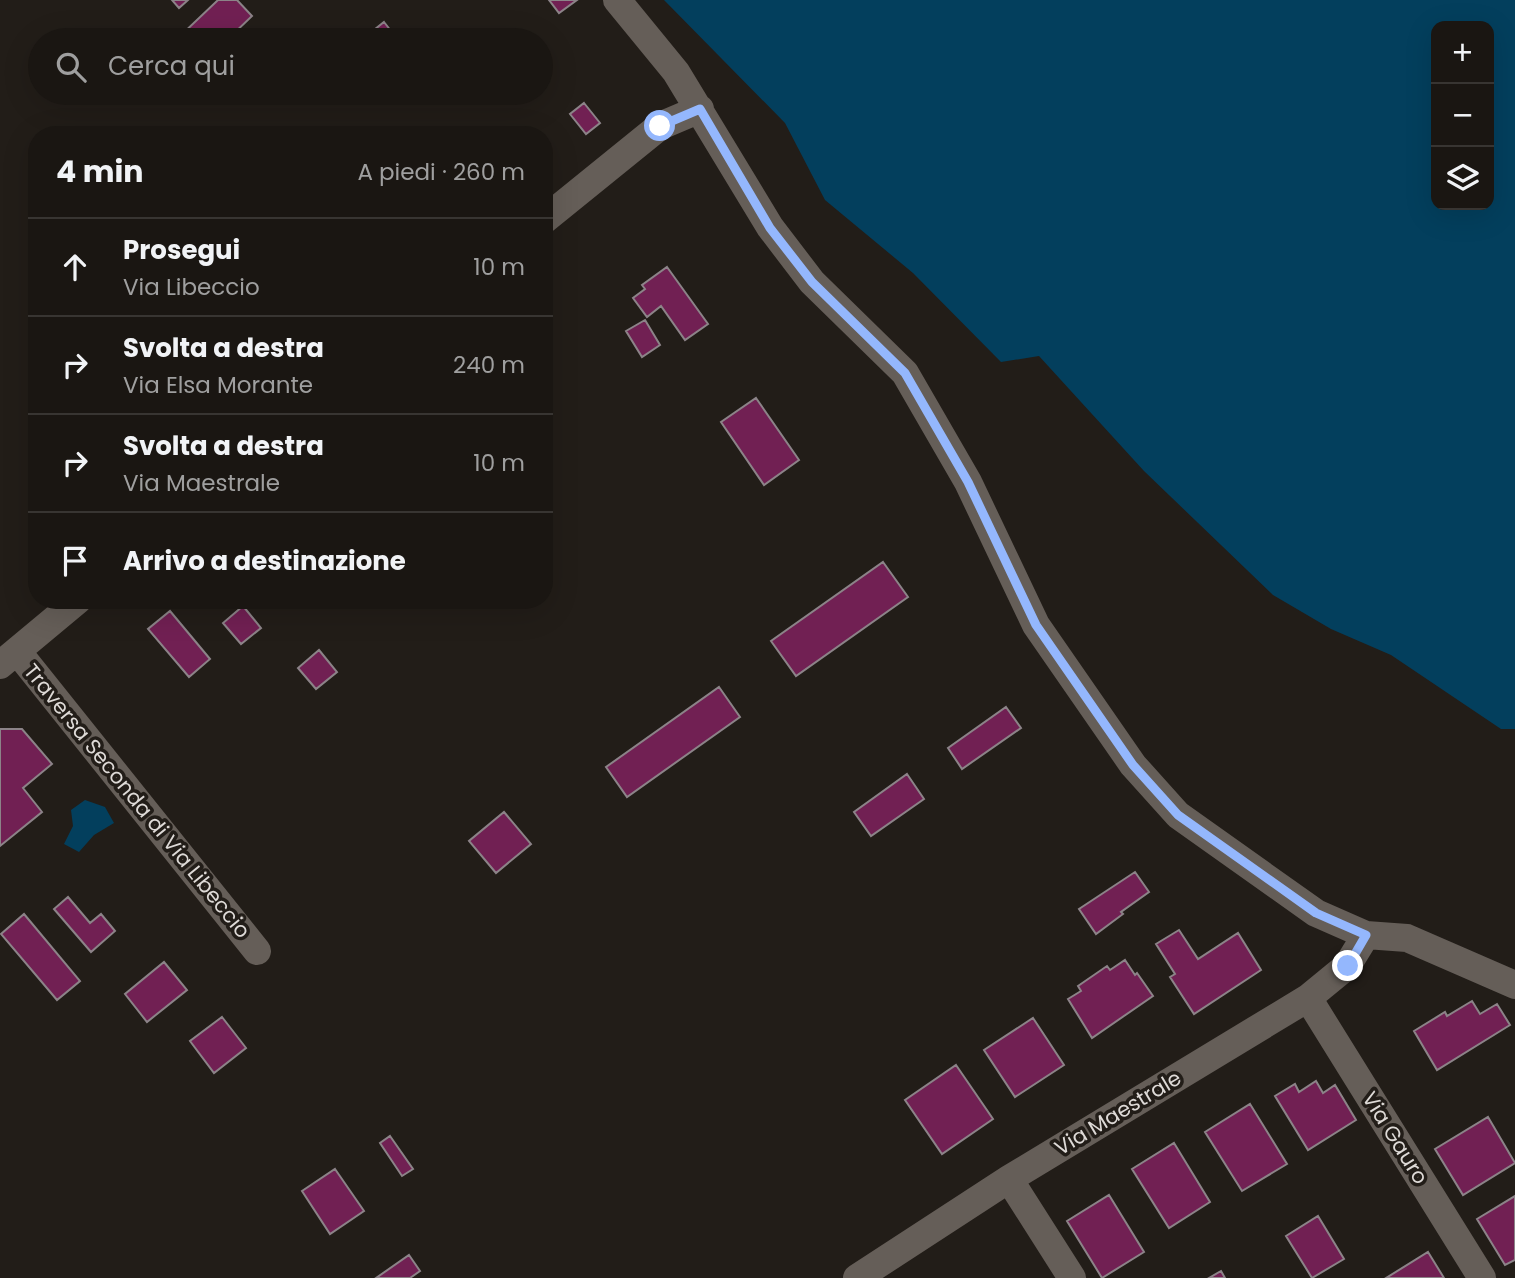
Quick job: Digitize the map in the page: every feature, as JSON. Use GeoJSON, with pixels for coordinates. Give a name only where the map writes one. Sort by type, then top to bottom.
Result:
{"type":"FeatureCollection","features":[{"type":"Feature","properties":{"kind":"street"},"geometry":{"type":"LineString","coordinates":[[617,0],[676,72],[770,228],[803,271],[905,373],[968,482],[1036,625],[1133,765],[1178,815],[1316,913],[1366,935],[1407,938],[1515,985]]}},
{"type":"Feature","properties":{"kind":"street"},"geometry":{"type":"LineString","coordinates":[[553,213],[660,126],[700,109]]}},
{"type":"Feature","properties":{"kind":"street"},"geometry":{"type":"LineString","coordinates":[[9,658],[67,609]]}},
{"type":"Feature","properties":{"kind":"street","name":"Traversa Seconda di Via Libeccio"},"geometry":{"type":"LineString","coordinates":[[9,658],[257,951]]}},
{"type":"Feature","properties":{"kind":"street","name":"Via Maestrale"},"geometry":{"type":"LineString","coordinates":[[856,1278],[1009,1179],[1308,998],[1348,966],[1366,935]]}},
{"type":"Feature","properties":{"kind":"street","name":"Via Gauro"},"geometry":{"type":"LineString","coordinates":[[1308,998],[1482,1278]]}},
{"type":"Feature","properties":{"kind":"street"},"geometry":{"type":"LineString","coordinates":[[1009,1179],[1072,1278]]}},
{"type":"Feature","properties":{"kind":"water"},"geometry":{"type":"Polygon","coordinates":[[[664,0],[1515,0],[1515,729],[1501,729],[1391,655],[1331,629],[1273,595],[1144,471],[1039,356],[1001,362],[913,273],[825,200],[785,123],[664,0]]]}},
{"type":"Feature","properties":{"kind":"water"},"geometry":{"type":"Polygon","coordinates":[[[85,800],[105,807],[114,823],[94,835],[79,852],[64,844],[73,826],[71,810],[85,800]]]}},
{"type":"Feature","properties":{"kind":"building"},"geometry":{"type":"Polygon","coordinates":[[[172,0],[188,0],[179,8],[172,0]]]}},
{"type":"Feature","properties":{"kind":"building"},"geometry":{"type":"Polygon","coordinates":[[[218,0],[237,0],[252,16],[240,28],[189,28],[218,0]]]}},
{"type":"Feature","properties":{"kind":"building"},"geometry":{"type":"Polygon","coordinates":[[[549,0],[577,0],[559,13],[549,0]]]}},
{"type":"Feature","properties":{"kind":"building"},"geometry":{"type":"Polygon","coordinates":[[[384,22],[389,28],[376,28],[384,22]]]}},
{"type":"Feature","properties":{"kind":"building"},"geometry":{"type":"Polygon","coordinates":[[[584,103],[600,123],[586,134],[570,114],[584,103]]]}},
{"type":"Feature","properties":{"kind":"building"},"geometry":{"type":"Polygon","coordinates":[[[667,267],[708,324],[685,340],[661,306],[647,317],[633,298],[645,289],[642,285],[667,267]]]}},
{"type":"Feature","properties":{"kind":"building"},"geometry":{"type":"Polygon","coordinates":[[[645,320],[660,345],[642,357],[626,331],[645,320]]]}},
{"type":"Feature","properties":{"kind":"building"},"geometry":{"type":"Polygon","coordinates":[[[756,398],[799,460],[764,485],[721,422],[756,398]]]}},
{"type":"Feature","properties":{"kind":"building"},"geometry":{"type":"Polygon","coordinates":[[[883,562],[908,597],[796,676],[771,641],[883,562]]]}},
{"type":"Feature","properties":{"kind":"building"},"geometry":{"type":"Polygon","coordinates":[[[239,609],[245,609],[261,628],[241,644],[223,623],[239,609]]]}},
{"type":"Feature","properties":{"kind":"building"},"geometry":{"type":"Polygon","coordinates":[[[170,611],[210,659],[189,677],[148,629],[170,611]]]}},
{"type":"Feature","properties":{"kind":"building"},"geometry":{"type":"Polygon","coordinates":[[[319,650],[337,672],[316,689],[298,668],[319,650]]]}},
{"type":"Feature","properties":{"kind":"building"},"geometry":{"type":"Polygon","coordinates":[[[719,687],[740,717],[627,797],[606,767],[719,687]]]}},
{"type":"Feature","properties":{"kind":"building"},"geometry":{"type":"Polygon","coordinates":[[[1006,707],[1021,728],[962,769],[948,748],[1006,707]]]}},
{"type":"Feature","properties":{"kind":"building"},"geometry":{"type":"Polygon","coordinates":[[[0,729],[22,729],[52,764],[23,788],[42,812],[0,846],[0,729]]]}},
{"type":"Feature","properties":{"kind":"building"},"geometry":{"type":"Polygon","coordinates":[[[907,774],[924,799],[871,836],[854,812],[907,774]]]}},
{"type":"Feature","properties":{"kind":"building"},"geometry":{"type":"Polygon","coordinates":[[[504,812],[531,844],[496,873],[469,841],[504,812]]]}},
{"type":"Feature","properties":{"kind":"building"},"geometry":{"type":"Polygon","coordinates":[[[1135,872],[1149,892],[1096,934],[1079,909],[1135,872]]]}},
{"type":"Feature","properties":{"kind":"building"},"geometry":{"type":"Polygon","coordinates":[[[68,897],[90,923],[101,914],[115,931],[91,952],[54,909],[68,897]]]}},
{"type":"Feature","properties":{"kind":"building"},"geometry":{"type":"Polygon","coordinates":[[[24,914],[80,981],[57,1000],[1,934],[24,914]]]}},
{"type":"Feature","properties":{"kind":"building"},"geometry":{"type":"Polygon","coordinates":[[[1179,930],[1198,959],[1238,933],[1261,970],[1194,1014],[1170,977],[1175,974],[1156,944],[1179,930]]]}},
{"type":"Feature","properties":{"kind":"building"},"geometry":{"type":"Polygon","coordinates":[[[1125,960],[1153,996],[1092,1038],[1068,999],[1081,991],[1078,986],[1107,966],[1110,970],[1125,960]]]}},
{"type":"Feature","properties":{"kind":"building"},"geometry":{"type":"Polygon","coordinates":[[[164,962],[187,990],[147,1022],[125,994],[164,962]]]}},
{"type":"Feature","properties":{"kind":"building"},"geometry":{"type":"Polygon","coordinates":[[[1472,1001],[1480,1014],[1497,1004],[1510,1025],[1437,1070],[1414,1031],[1445,1012],[1447,1016],[1472,1001]]]}},
{"type":"Feature","properties":{"kind":"building"},"geometry":{"type":"Polygon","coordinates":[[[222,1017],[246,1048],[214,1073],[190,1041],[222,1017]]]}},
{"type":"Feature","properties":{"kind":"building"},"geometry":{"type":"Polygon","coordinates":[[[1033,1018],[1064,1065],[1015,1097],[984,1050],[1033,1018]]]}},
{"type":"Feature","properties":{"kind":"building"},"geometry":{"type":"Polygon","coordinates":[[[956,1065],[993,1119],[942,1154],[905,1100],[956,1065]]]}},
{"type":"Feature","properties":{"kind":"building"},"geometry":{"type":"Polygon","coordinates":[[[1316,1081],[1323,1093],[1335,1085],[1356,1120],[1308,1150],[1275,1096],[1295,1084],[1299,1092],[1316,1081]]]}},
{"type":"Feature","properties":{"kind":"building"},"geometry":{"type":"Polygon","coordinates":[[[1250,1104],[1287,1164],[1242,1191],[1205,1132],[1250,1104]]]}},
{"type":"Feature","properties":{"kind":"building"},"geometry":{"type":"Polygon","coordinates":[[[1488,1117],[1515,1163],[1463,1195],[1435,1149],[1488,1117]]]}},
{"type":"Feature","properties":{"kind":"building"},"geometry":{"type":"Polygon","coordinates":[[[390,1136],[413,1169],[402,1176],[380,1143],[390,1136]]]}},
{"type":"Feature","properties":{"kind":"building"},"geometry":{"type":"Polygon","coordinates":[[[1174,1143],[1210,1202],[1169,1228],[1132,1169],[1174,1143]]]}},
{"type":"Feature","properties":{"kind":"building"},"geometry":{"type":"Polygon","coordinates":[[[335,1169],[364,1211],[330,1234],[302,1191],[335,1169]]]}},
{"type":"Feature","properties":{"kind":"building"},"geometry":{"type":"Polygon","coordinates":[[[1109,1195],[1144,1252],[1102,1278],[1067,1221],[1109,1195]]]}},
{"type":"Feature","properties":{"kind":"building"},"geometry":{"type":"Polygon","coordinates":[[[1515,1196],[1515,1260],[1505,1265],[1477,1219],[1515,1196]]]}},
{"type":"Feature","properties":{"kind":"building"},"geometry":{"type":"Polygon","coordinates":[[[1318,1216],[1344,1259],[1312,1278],[1286,1236],[1318,1216]]]}},
{"type":"Feature","properties":{"kind":"building"},"geometry":{"type":"Polygon","coordinates":[[[1428,1252],[1444,1278],[1386,1278],[1428,1252]]]}},
{"type":"Feature","properties":{"kind":"building"},"geometry":{"type":"Polygon","coordinates":[[[409,1255],[420,1271],[410,1278],[376,1278],[409,1255]]]}},
{"type":"Feature","properties":{"kind":"building"},"geometry":{"type":"Polygon","coordinates":[[[1221,1271],[1225,1278],[1209,1278],[1221,1271]]]}},
{"type":"Feature","properties":{"kind":"route"},"geometry":{"type":"LineString","coordinates":[[660,126],[700,109],[770,228],[812,282],[905,373],[968,482],[1036,625],[1133,765],[1178,815],[1316,913],[1366,935],[1348,966]]}}]}
